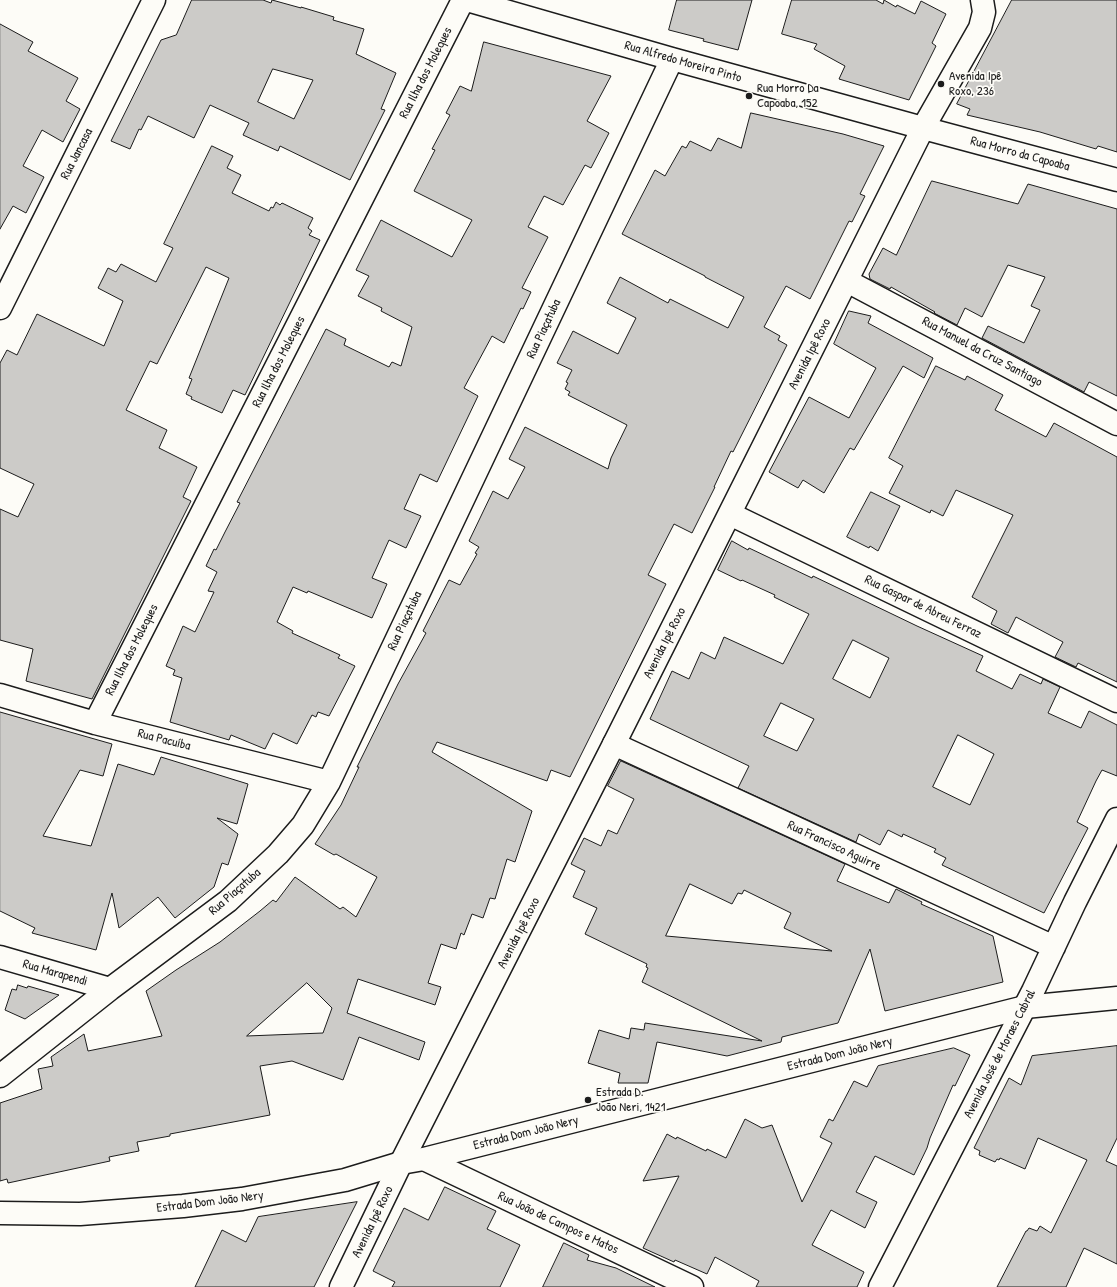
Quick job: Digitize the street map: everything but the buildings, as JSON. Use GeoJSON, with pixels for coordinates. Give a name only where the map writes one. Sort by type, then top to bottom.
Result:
{"type":"FeatureCollection","features":[{"type":"Feature","properties":{"kind":"street","name":"Rua Jancasa"},"geometry":{"type":"LineString","coordinates":[[0,308],[154,0]]}},
{"type":"Feature","properties":{"kind":"street","name":"Rua Ilha dos Moleques"},"geometry":{"type":"LineString","coordinates":[[95,723],[463,0]]}},
{"type":"Feature","properties":{"kind":"street","name":"Rua Alfredo Moreira Pinto"},"geometry":{"type":"LineString","coordinates":[[467,0],[672,59],[923,128]]}},
{"type":"Feature","properties":{"kind":"street","name":"Avenida Ipê Roxo"},"geometry":{"type":"LineString","coordinates":[[341,1287],[401,1164],[730,514],[923,128],[980,28],[984,12],[982,0]]}},
{"type":"Feature","properties":{"kind":"street","name":"Rua Piaçatuba"},"geometry":{"type":"LineString","coordinates":[[0,1076],[110,989],[228,901],[278,854],[303,825],[329,782],[672,59]]}},
{"type":"Feature","properties":{"kind":"street","name":"Rua Morro da Capoaba"},"geometry":{"type":"LineString","coordinates":[[923,128],[1117,180]]}},
{"type":"Feature","properties":{"kind":"street","name":"Rua Manuel da Cruz Santiago"},"geometry":{"type":"LineString","coordinates":[[847,281],[1117,424]]}},
{"type":"Feature","properties":{"kind":"street","name":"Rua Gaspar de Abreu Ferraz"},"geometry":{"type":"LineString","coordinates":[[730,514],[1117,701]]}},
{"type":"Feature","properties":{"kind":"street","name":"Rua Pacuíba"},"geometry":{"type":"LineString","coordinates":[[0,695],[95,723],[329,782]]}},
{"type":"Feature","properties":{"kind":"street","name":"Rua Francisco Aguirre"},"geometry":{"type":"LineString","coordinates":[[614,744],[1054,947]]}},
{"type":"Feature","properties":{"kind":"street","name":"Avenida José de Moraes Cabral"},"geometry":{"type":"LineString","coordinates":[[880,1287],[1025,1007],[1117,819]]}},
{"type":"Feature","properties":{"kind":"street","name":"Rua Marapendi"},"geometry":{"type":"LineString","coordinates":[[0,957],[110,989]]}},
{"type":"Feature","properties":{"kind":"street","name":"Estrada Dom João Nery"},"geometry":{"type":"LineString","coordinates":[[0,1213],[80,1214],[183,1206],[242,1199],[345,1180],[401,1164],[1025,1007],[1117,998]]}},
{"type":"Feature","properties":{"kind":"street","name":"Rua João de Campos e Matos"},"geometry":{"type":"LineString","coordinates":[[424,1159],[692,1287]]}},
{"type":"Feature","properties":{"kind":"place","name":"Avenida Ipê Roxo, 236"},"geometry":{"type":"Point","coordinates":[941,84]}},
{"type":"Feature","properties":{"kind":"place","name":"Rua Morro Da Capoaba, 152"},"geometry":{"type":"Point","coordinates":[749,96]}},
{"type":"Feature","properties":{"kind":"place","name":"Estrada D. João Neri, 1421"},"geometry":{"type":"Point","coordinates":[588,1100]}}]}
